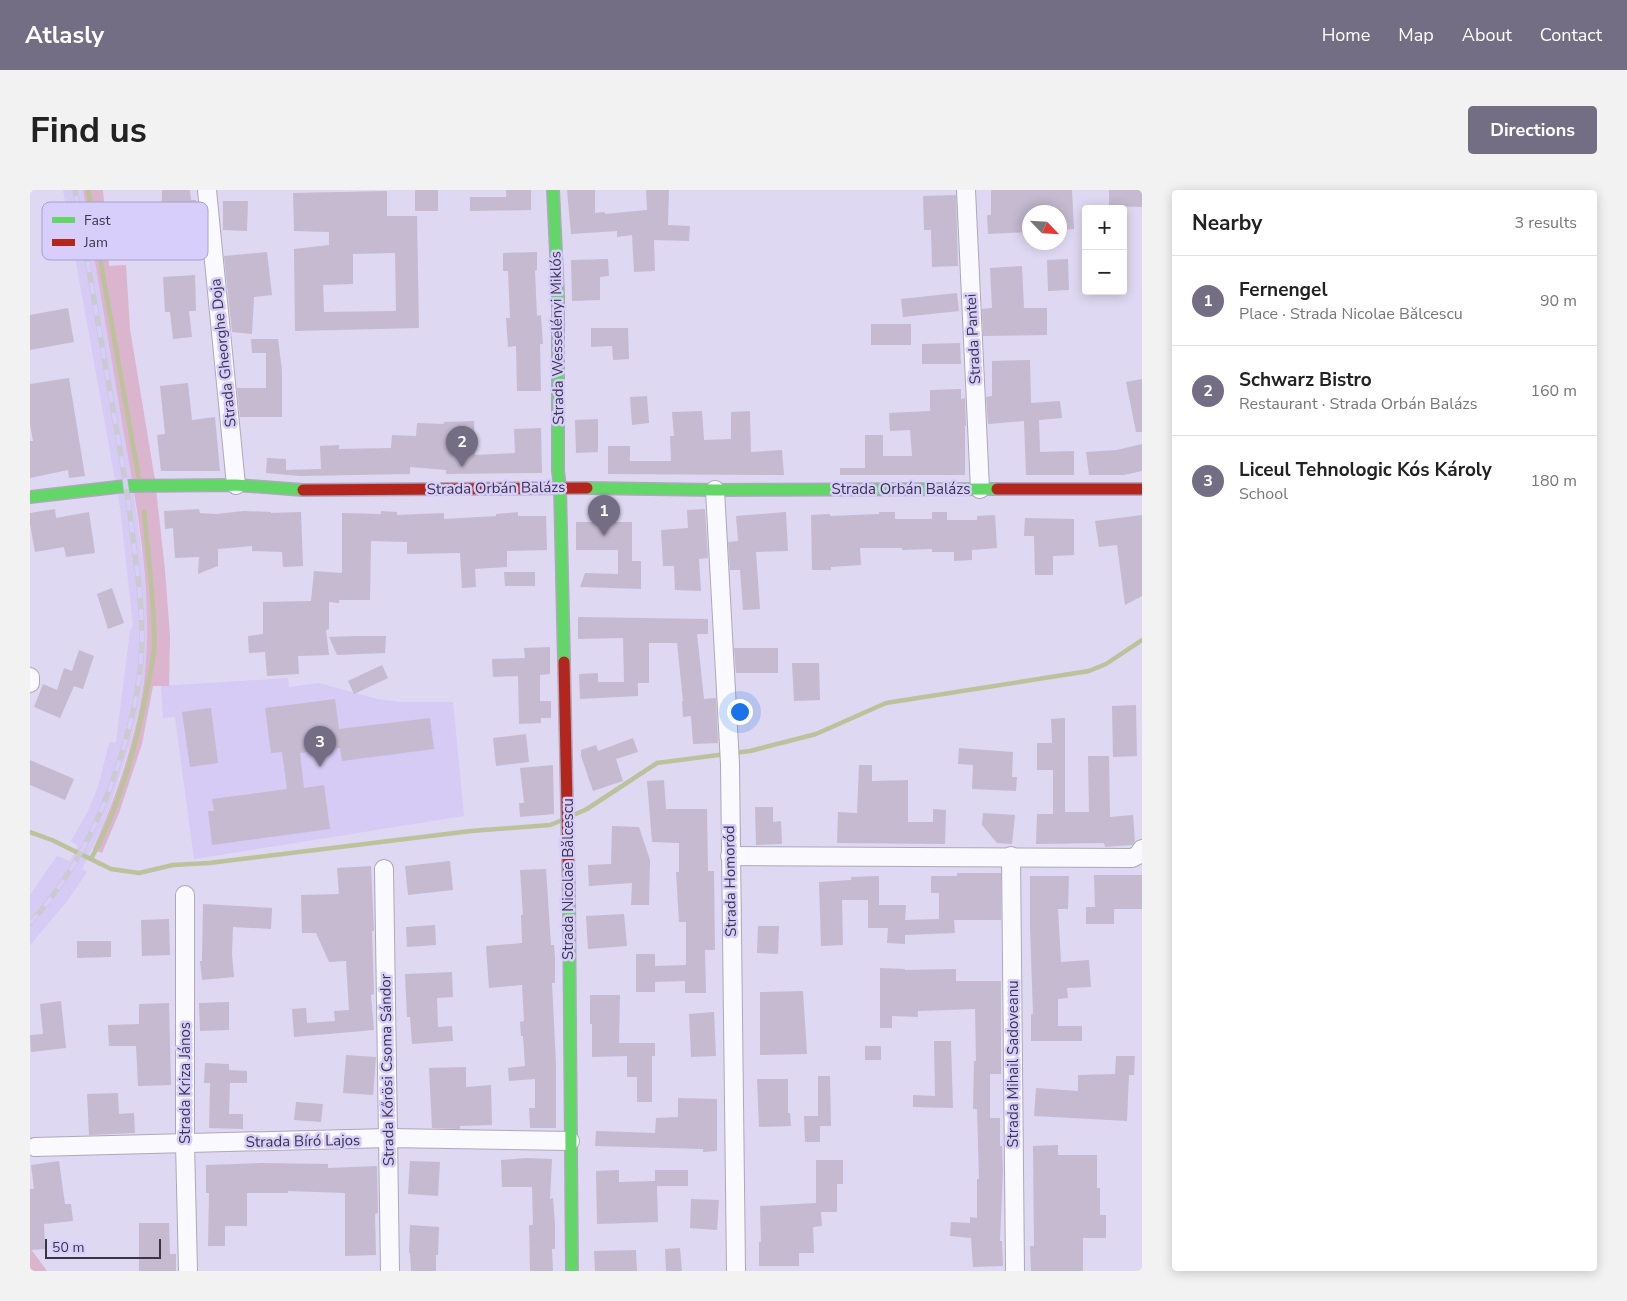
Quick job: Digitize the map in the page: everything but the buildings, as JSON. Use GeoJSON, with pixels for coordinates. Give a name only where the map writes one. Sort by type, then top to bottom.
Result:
{"type":"FeatureCollection","features":[{"type":"Feature","properties":{"kind":"main road","name":"Strada Wesselényi Miklós"},"geometry":{"type":"LineString","coordinates":[[553,190],[558,296],[558,471],[560,487]]}},
{"type":"Feature","properties":{"kind":"main road","name":"Strada Orbán Balázs"},"geometry":{"type":"LineString","coordinates":[[30,497],[126,486],[236,485],[300,490],[560,487],[716,490],[1142,489]]}},
{"type":"Feature","properties":{"kind":"main road","name":"Strada Nicolae Bălcescu"},"geometry":{"type":"LineString","coordinates":[[560,487],[568,804],[572,1271]]}},
{"type":"Feature","properties":{"kind":"street","name":"Strada Gheorghe Doja"},"geometry":{"type":"LineString","coordinates":[[207,190],[236,485]]}},
{"type":"Feature","properties":{"kind":"street","name":"Strada Pantei"},"geometry":{"type":"LineString","coordinates":[[966,190],[980,489]]}},
{"type":"Feature","properties":{"kind":"street","name":"Strada Homoród"},"geometry":{"type":"LineString","coordinates":[[716,490],[729,756],[736,1271]]}},
{"type":"Feature","properties":{"kind":"street"},"geometry":{"type":"LineString","coordinates":[[30,677],[30,683]]}},
{"type":"Feature","properties":{"kind":"street"},"geometry":{"type":"LineString","coordinates":[[730,856],[1132,858],[1138,855],[1142,849]]}},
{"type":"Feature","properties":{"kind":"street","name":"Strada Mihail Sadoveanu"},"geometry":{"type":"LineString","coordinates":[[1012,856],[1015,1271]]}},
{"type":"Feature","properties":{"kind":"street","name":"Strada Kőrösi Csoma Sándor"},"geometry":{"type":"LineString","coordinates":[[384,869],[390,1271]]}},
{"type":"Feature","properties":{"kind":"street","name":"Strada Kriza János"},"geometry":{"type":"LineString","coordinates":[[185,895],[185,1144],[188,1271]]}},
{"type":"Feature","properties":{"kind":"street","name":"Strada Bíró Lajos"},"geometry":{"type":"LineString","coordinates":[[36,1147],[388,1138],[570,1141]]}},
{"type":"Feature","properties":{"kind":"shaded area"},"geometry":{"type":"Polygon","coordinates":[[[63,190],[83,190],[85,202],[65,202],[63,190]]]}},
{"type":"Feature","properties":{"kind":"shaded area"},"geometry":{"type":"Polygon","coordinates":[[[83,190],[103,190],[104,202],[85,202],[83,190]]]}},
{"type":"Feature","properties":{"kind":"shaded area"},"geometry":{"type":"Polygon","coordinates":[[[76,260],[95,260],[132,479],[147,607],[145,674],[131,742],[104,823],[82,869],[87,872],[68,900],[30,945],[30,895],[57,856],[70,861],[78,846],[71,841],[87,813],[98,787],[109,743],[116,742],[130,631],[133,626],[120,507],[76,260]]]}},
{"type":"Feature","properties":{"kind":"shaded area"},"geometry":{"type":"Polygon","coordinates":[[[95,260],[109,260],[109,266],[126,265],[130,329],[155,480],[170,637],[169,686],[153,686],[142,744],[119,813],[102,853],[93,849],[126,762],[138,716],[145,672],[147,611],[145,580],[133,488],[95,260]]]}},
{"type":"Feature","properties":{"kind":"shaded area"},"geometry":{"type":"Polygon","coordinates":[[[288,678],[289,687],[319,683],[377,699],[400,702],[453,702],[464,816],[194,859],[175,717],[163,718],[161,686],[288,678]]]}},
{"type":"Feature","properties":{"kind":"shaded area"},"geometry":{"type":"Polygon","coordinates":[[[30,1248],[47,1271],[30,1271],[30,1248]]]}},
{"type":"Feature","properties":{"kind":"waterway"},"geometry":{"type":"LineString","coordinates":[[88,190],[90,202]]}},
{"type":"Feature","properties":{"kind":"waterway"},"geometry":{"type":"LineString","coordinates":[[100,260],[139,479]]}},
{"type":"Feature","properties":{"kind":"waterway"},"geometry":{"type":"LineString","coordinates":[[91,859],[110,820],[125,779],[137,737],[153,660],[151,580],[144,512]]}},
{"type":"Feature","properties":{"kind":"waterway"},"geometry":{"type":"LineString","coordinates":[[734,753],[750,751],[816,734],[886,703],[1089,671],[1106,664],[1142,640]]}},
{"type":"Feature","properties":{"kind":"waterway"},"geometry":{"type":"LineString","coordinates":[[576,814],[587,809],[657,763],[726,754]]}},
{"type":"Feature","properties":{"kind":"waterway"},"geometry":{"type":"LineString","coordinates":[[30,832],[52,840],[111,869],[139,873],[173,865],[209,863],[471,831],[550,825],[560,821]]}},
{"type":"Feature","properties":{"kind":"railway"},"geometry":{"type":"LineString","coordinates":[[75,190],[77,202]]}},
{"type":"Feature","properties":{"kind":"railway"},"geometry":{"type":"LineString","coordinates":[[30,923],[46,904],[73,865],[85,845],[105,802],[131,720],[141,658],[142,630],[138,574],[121,457],[87,260]]}},
{"type":"Feature","properties":{"kind":"traffic: fast"},"geometry":{"type":"LineString","coordinates":[[553,190],[558,295],[558,471],[564,662]]}},
{"type":"Feature","properties":{"kind":"traffic: fast"},"geometry":{"type":"LineString","coordinates":[[30,497],[126,486],[236,485],[303,490]]}},
{"type":"Feature","properties":{"kind":"traffic: fast"},"geometry":{"type":"LineString","coordinates":[[587,488],[715,490],[997,489]]}},
{"type":"Feature","properties":{"kind":"traffic: fast"},"geometry":{"type":"LineString","coordinates":[[569,901],[572,1271]]}},
{"type":"Feature","properties":{"kind":"traffic: jam"},"geometry":{"type":"LineString","coordinates":[[303,490],[587,488]]}},
{"type":"Feature","properties":{"kind":"traffic: jam"},"geometry":{"type":"LineString","coordinates":[[997,489],[1142,489]]}},
{"type":"Feature","properties":{"kind":"traffic: jam"},"geometry":{"type":"LineString","coordinates":[[564,662],[569,901]]}},
{"type":"Feature","properties":{"kind":"place","name":"Schwarz Bistro"},"geometry":{"type":"Point","coordinates":[462,467]}},
{"type":"Feature","properties":{"kind":"place","name":"Fernengel"},"geometry":{"type":"Point","coordinates":[604,536]}},
{"type":"Feature","properties":{"kind":"place","name":"Liceul Tehnologic Kós Károly"},"geometry":{"type":"Point","coordinates":[320,767]}}]}
